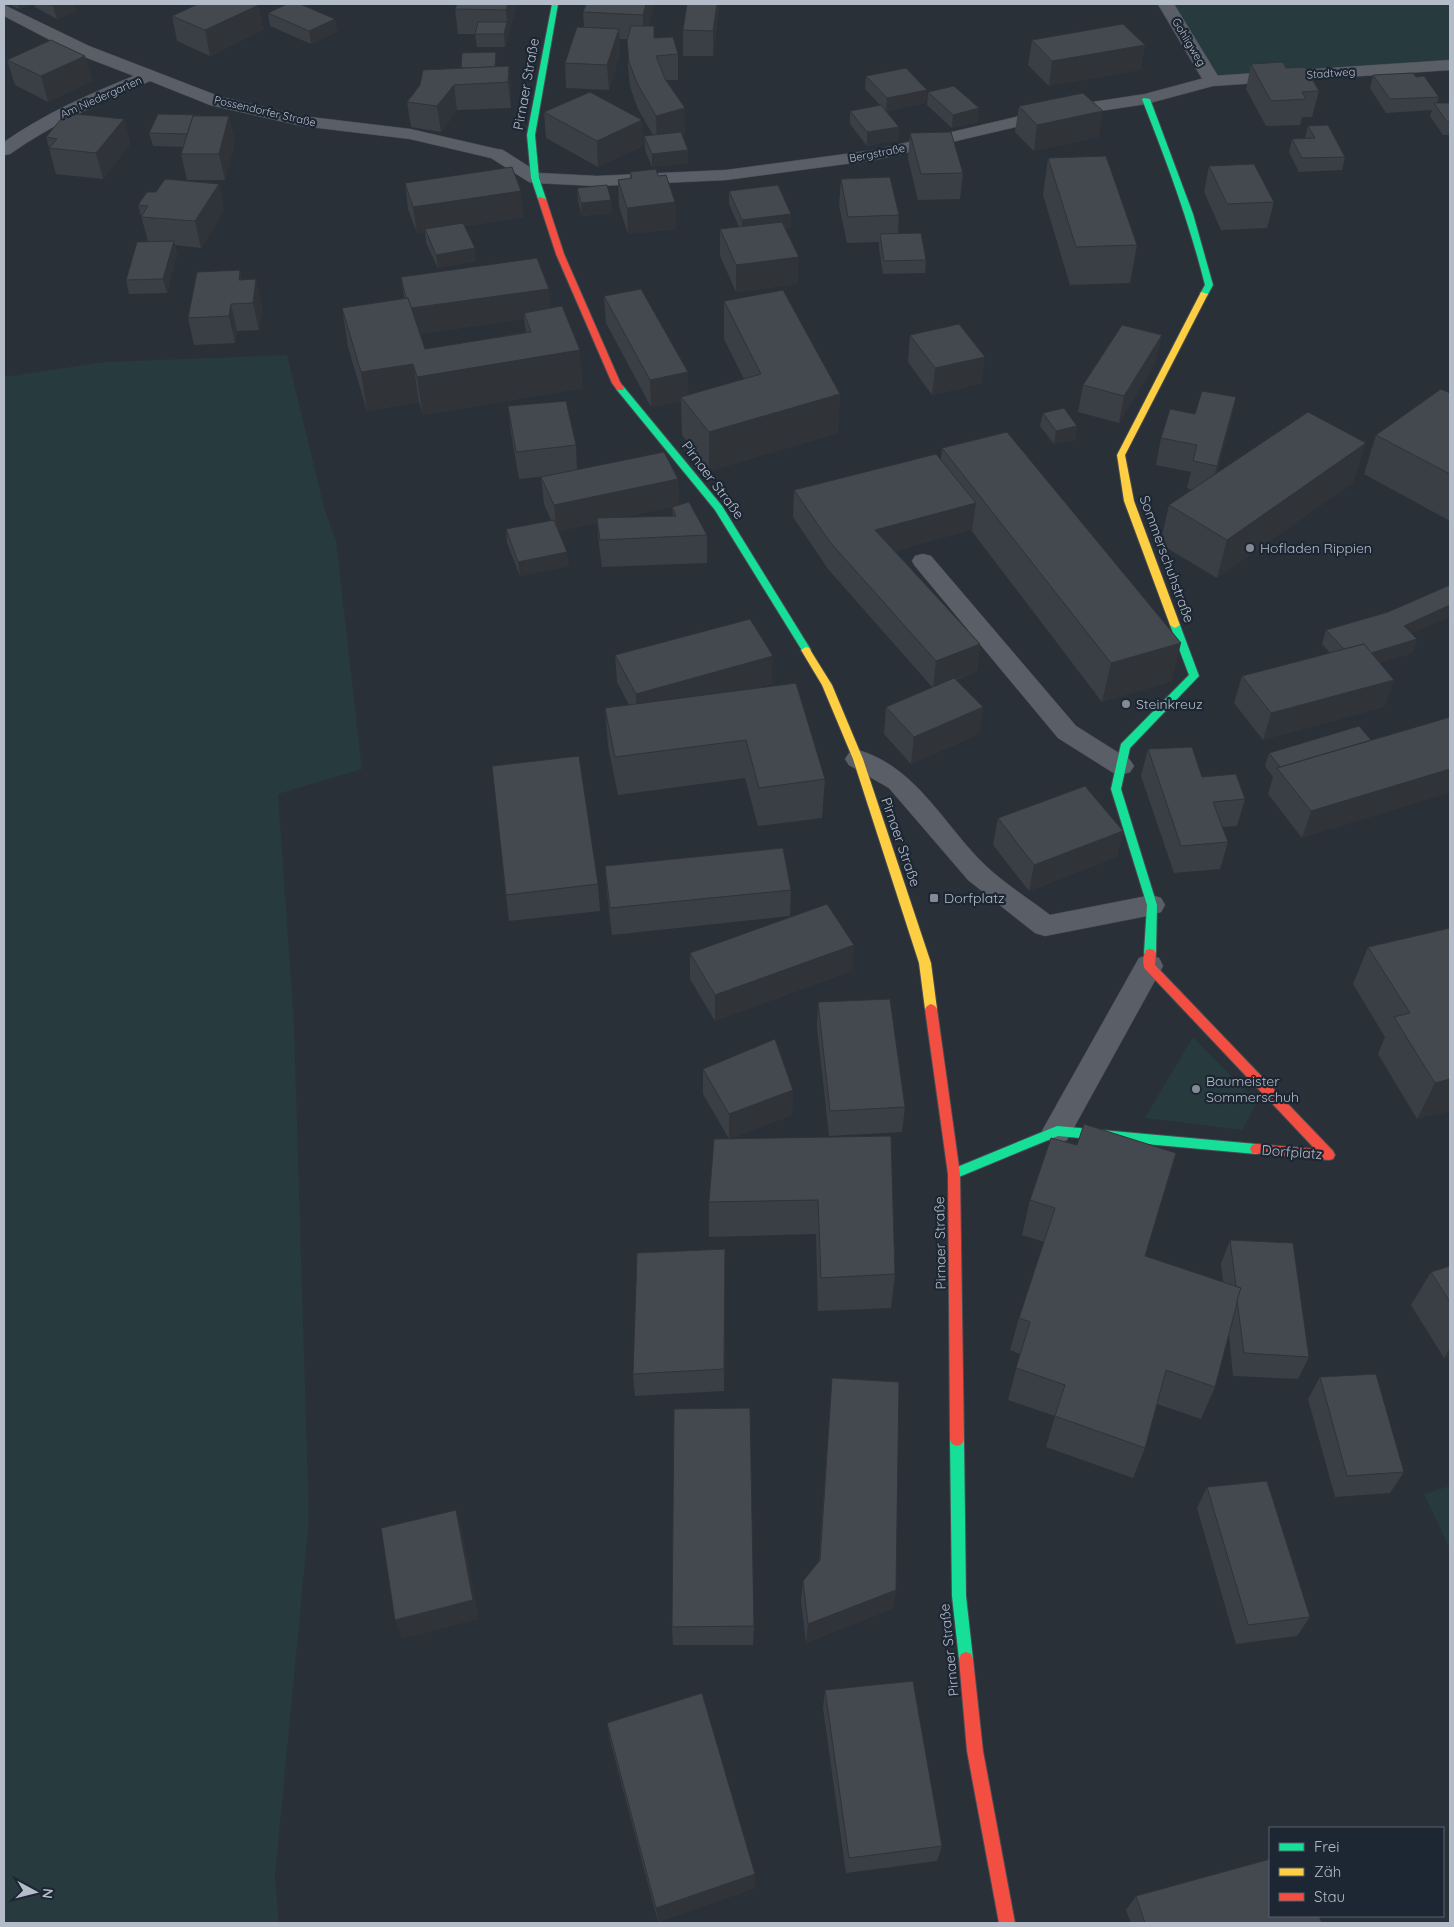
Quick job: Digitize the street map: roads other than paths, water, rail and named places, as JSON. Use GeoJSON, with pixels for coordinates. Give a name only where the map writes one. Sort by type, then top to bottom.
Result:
{"type":"FeatureCollection","features":[{"type":"Feature","properties":{"kind":"street","name":"Pirnaer Straße"},"geometry":{"type":"LineString","coordinates":[[555,4],[531,134],[536,178],[560,254],[616,383],[719,508],[827,685],[858,759],[925,963],[954,1174],[959,1596],[975,1751],[1007,1923]]}},
{"type":"Feature","properties":{"kind":"street","name":"Gohligweg"},"geometry":{"type":"LineString","coordinates":[[1166,4],[1212,81]]}},
{"type":"Feature","properties":{"kind":"street","name":"Possendorfer Straße"},"geometry":{"type":"LineString","coordinates":[[4,10],[83,50],[216,101],[302,121],[410,134],[497,154],[536,178]]}},
{"type":"Feature","properties":{"kind":"street","name":"Stadtweg"},"geometry":{"type":"LineString","coordinates":[[1212,81],[1450,65]]}},
{"type":"Feature","properties":{"kind":"street","name":"Am Niedergarten"},"geometry":{"type":"LineString","coordinates":[[4,150],[30,130],[77,105],[148,76]]}},
{"type":"Feature","properties":{"kind":"street","name":"Bergstraße"},"geometry":{"type":"LineString","coordinates":[[536,178],[597,181],[736,174],[875,155],[1054,113],[1146,99],[1212,81]]}},
{"type":"Feature","properties":{"kind":"street","name":"Sommerschuhstraße"},"geometry":{"type":"LineString","coordinates":[[1146,99],[1204,261],[1209,285],[1121,456],[1128,501],[1194,676],[1125,748],[1116,789],[1152,905]]}},
{"type":"Feature","properties":{"kind":"street"},"geometry":{"type":"LineString","coordinates":[[923,561],[1067,732],[1121,766]]}},
{"type":"Feature","properties":{"kind":"street"},"geometry":{"type":"LineString","coordinates":[[858,759],[898,782],[977,873],[1045,926],[1152,905],[1149,966],[1057,1131]]}},
{"type":"Feature","properties":{"kind":"street","name":"Dorfplatz"},"geometry":{"type":"LineString","coordinates":[[954,1174],[1057,1131],[1329,1155],[1149,966]]}},
{"type":"Feature","properties":{"kind":"place","name":"Hofladen Rippien"},"geometry":{"type":"Point","coordinates":[1250,548]}},
{"type":"Feature","properties":{"kind":"place","name":"Steinkreuz"},"geometry":{"type":"Point","coordinates":[1126,704]}},
{"type":"Feature","properties":{"kind":"place","name":"Dorfplatz"},"geometry":{"type":"Point","coordinates":[934,898]}},
{"type":"Feature","properties":{"kind":"place","name":"Baumeister Sommerschuh"},"geometry":{"type":"Point","coordinates":[1196,1089]}}]}
